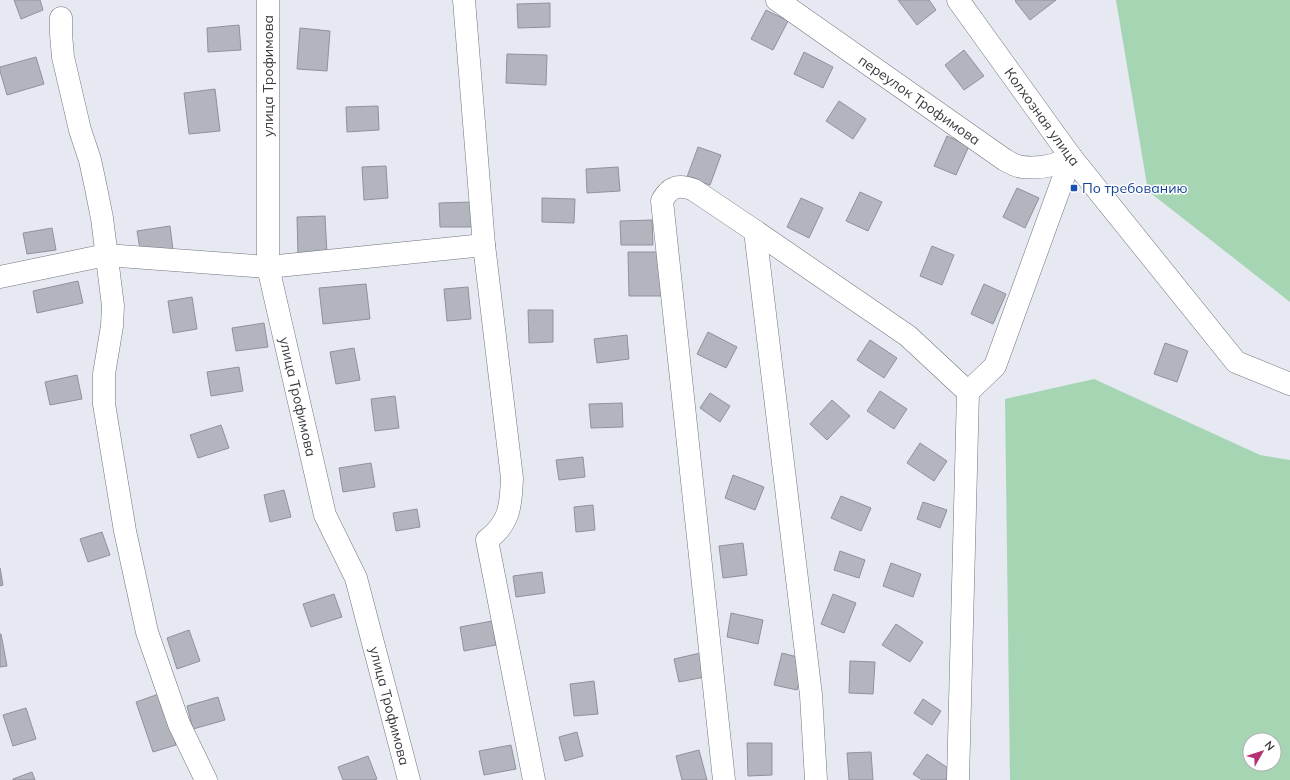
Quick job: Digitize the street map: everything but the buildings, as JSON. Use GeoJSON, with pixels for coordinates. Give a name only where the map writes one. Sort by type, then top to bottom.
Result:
{"type":"FeatureCollection","features":[{"type":"Feature","properties":{"kind":"street","name":"улица Трофимова"},"geometry":{"type":"LineString","coordinates":[[268,0],[268,267],[325,515],[356,578],[409,780]]}},
{"type":"Feature","properties":{"kind":"street"},"geometry":{"type":"LineString","coordinates":[[464,0],[484,245],[512,478],[510,508],[497,532],[486,540],[534,780]]}},
{"type":"Feature","properties":{"kind":"street","name":"переулок Трофимова"},"geometry":{"type":"LineString","coordinates":[[777,0],[1005,160],[1022,167],[1040,167],[1058,164],[1071,157]]}},
{"type":"Feature","properties":{"kind":"street","name":"Колхозная улица"},"geometry":{"type":"LineString","coordinates":[[958,0],[1071,157],[1236,362],[1290,384]]}},
{"type":"Feature","properties":{"kind":"street"},"geometry":{"type":"LineString","coordinates":[[61,18],[63,57],[80,130],[90,160],[96,188],[102,218],[113,306],[112,326],[104,374],[104,404],[125,531],[147,632],[179,724],[206,780]]}},
{"type":"Feature","properties":{"kind":"street"},"geometry":{"type":"LineString","coordinates":[[958,780],[968,392],[995,366],[1071,157]]}},
{"type":"Feature","properties":{"kind":"street"},"geometry":{"type":"LineString","coordinates":[[724,780],[662,201],[667,192],[676,187],[686,187],[694,190],[908,336],[968,392]]}},
{"type":"Feature","properties":{"kind":"street"},"geometry":{"type":"LineString","coordinates":[[755,231],[812,695],[816,780]]}},
{"type":"Feature","properties":{"kind":"street"},"geometry":{"type":"LineString","coordinates":[[0,277],[106,256],[268,267],[484,245]]}},
{"type":"Feature","properties":{"kind":"green space"},"geometry":{"type":"Polygon","coordinates":[[[1116,0],[1290,0],[1290,302],[1148,191],[1116,0]]]}},
{"type":"Feature","properties":{"kind":"green space"},"geometry":{"type":"Polygon","coordinates":[[[1094,379],[1260,455],[1290,460],[1290,780],[1010,780],[1005,399],[1094,379]]]}},
{"type":"Feature","properties":{"kind":"place","name":"По требованию"},"geometry":{"type":"Point","coordinates":[1074,188]}}]}
